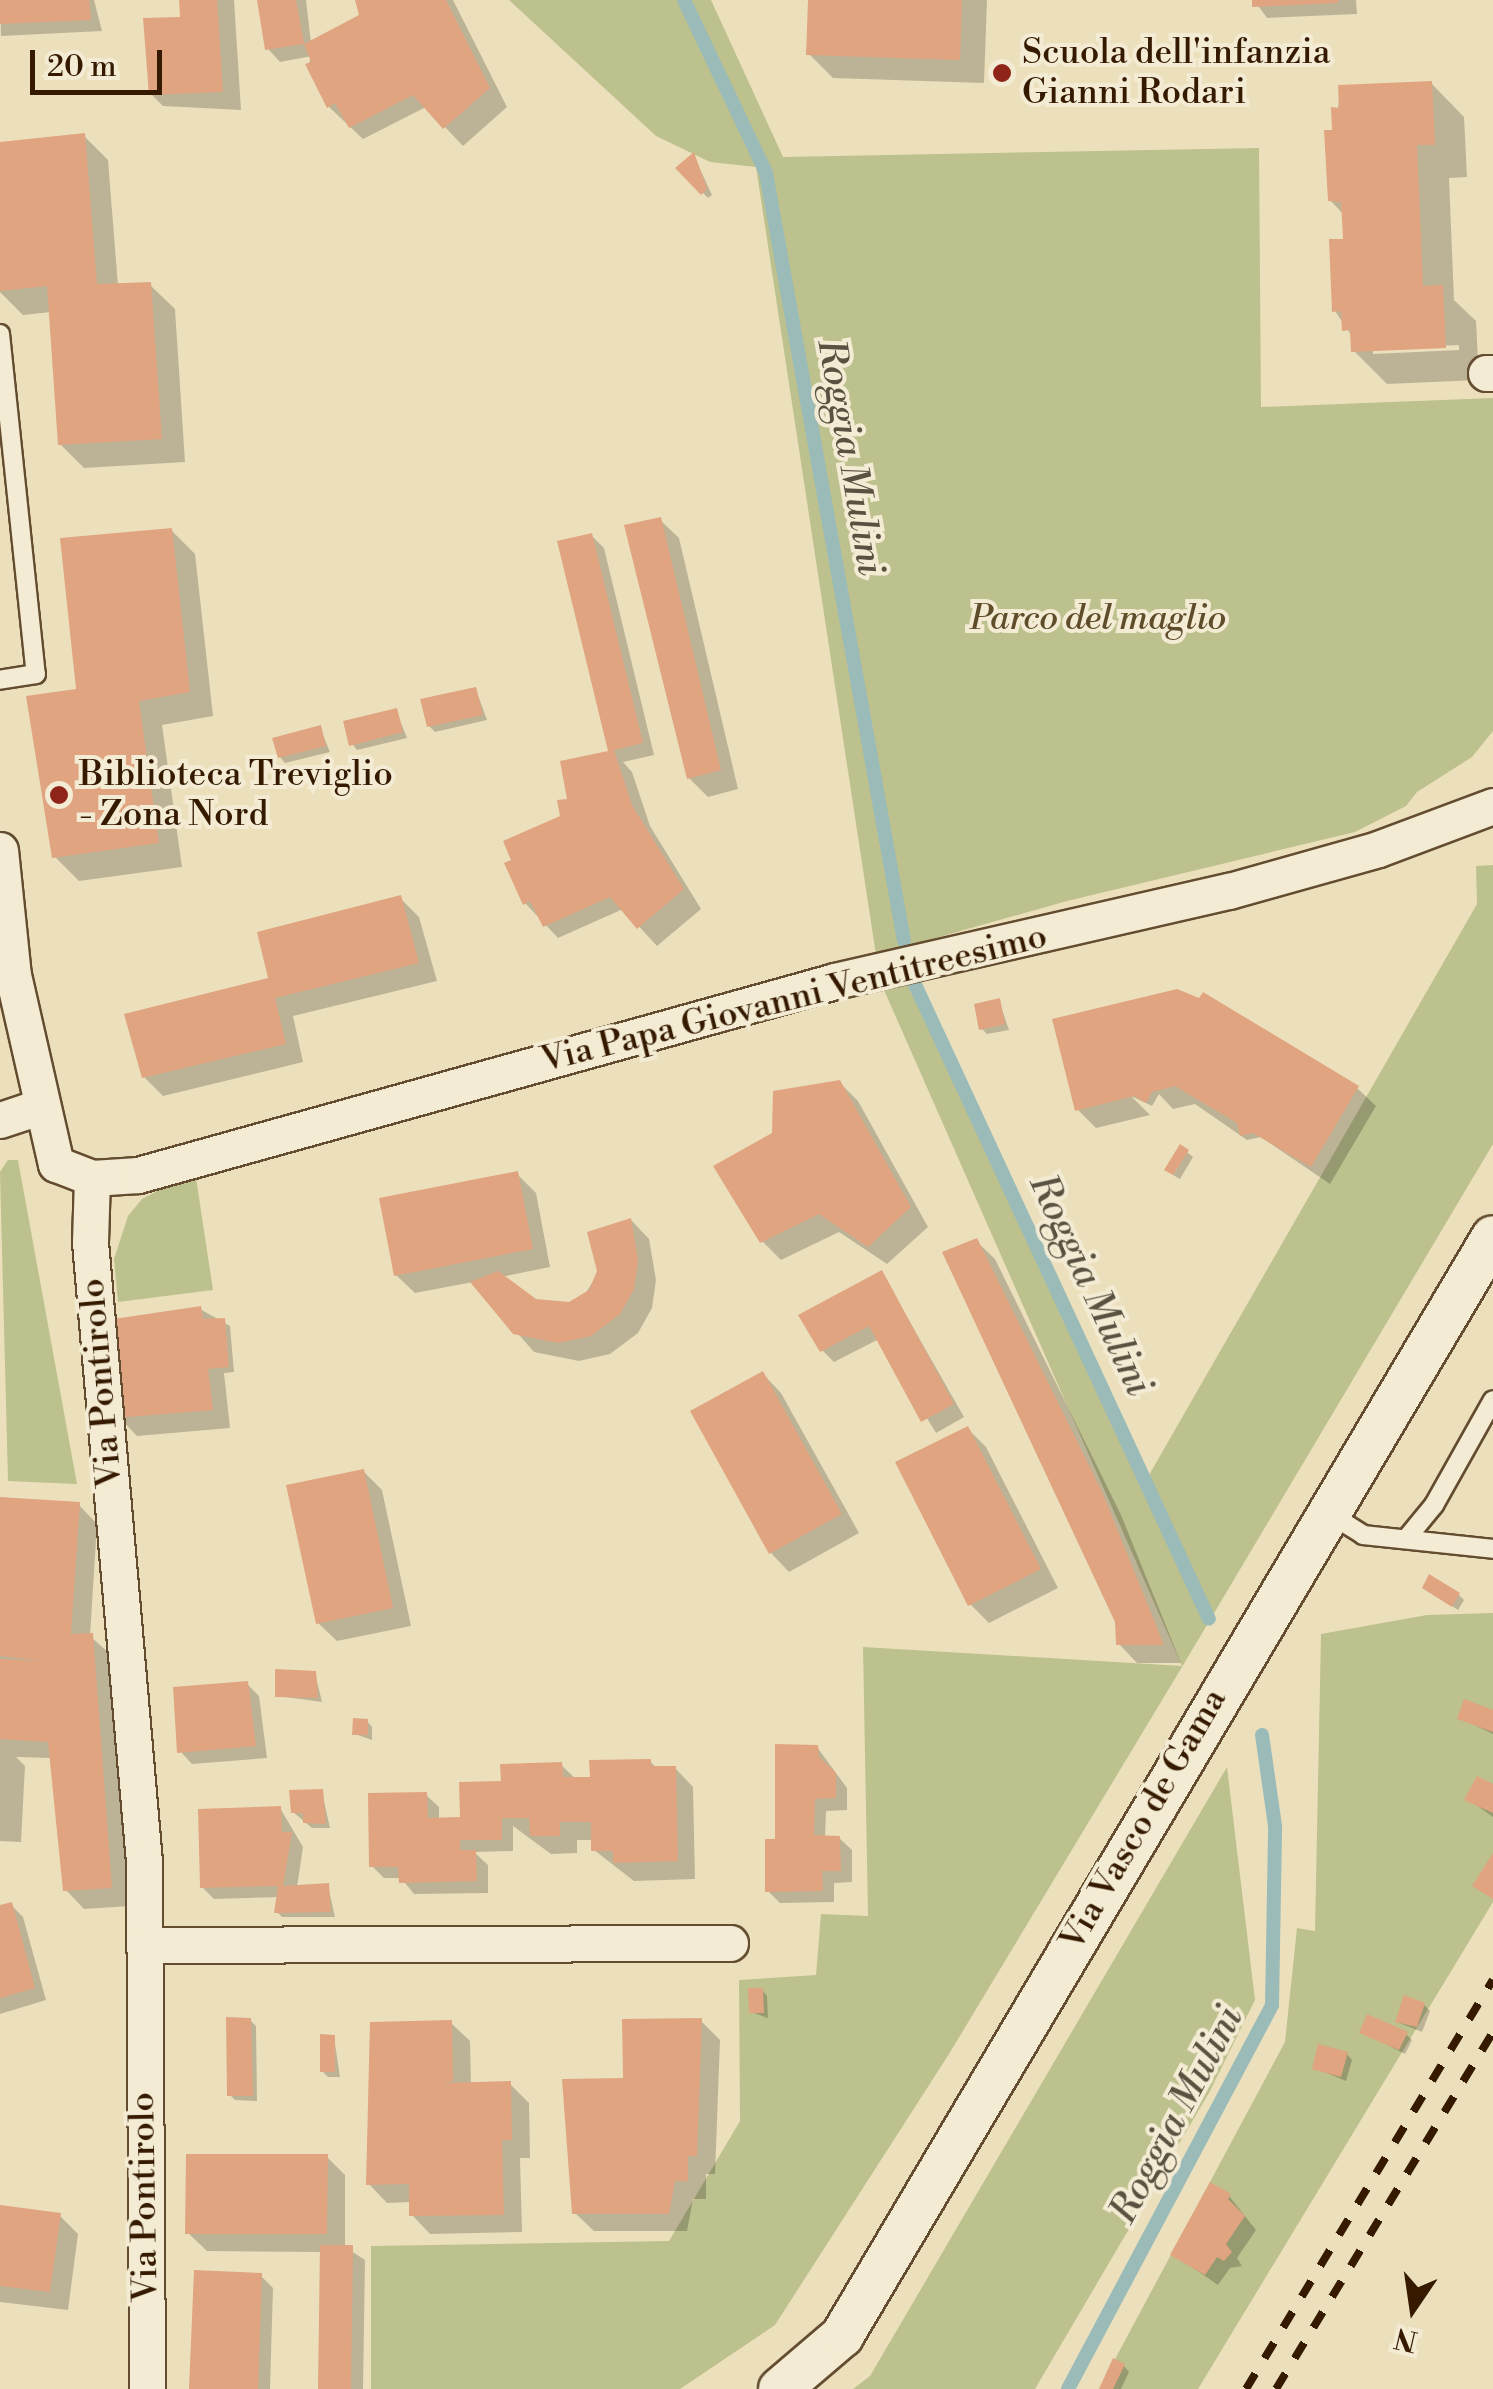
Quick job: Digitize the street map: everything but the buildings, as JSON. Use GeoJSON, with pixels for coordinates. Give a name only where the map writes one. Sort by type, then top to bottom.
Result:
{"type":"FeatureCollection","features":[{"type":"Feature","properties":{"kind":"street","name":"Via Papa Giovanni Ventitreesimo"},"geometry":{"type":"LineString","coordinates":[[92,1178],[138,1174],[835,981],[1229,892],[1378,849],[1493,806]]}},
{"type":"Feature","properties":{"kind":"street"},"geometry":{"type":"LineString","coordinates":[[0,850],[7,975],[56,1164],[92,1178]]}},
{"type":"Feature","properties":{"kind":"street"},"geometry":{"type":"LineString","coordinates":[[0,1120],[42,1106]]}},
{"type":"Feature","properties":{"kind":"street","name":"Via Pontirolo"},"geometry":{"type":"LineString","coordinates":[[92,1178],[90,1242],[144,1862],[147,2389]]}},
{"type":"Feature","properties":{"kind":"street","name":"Via Vasco de Gama"},"geometry":{"type":"LineString","coordinates":[[780,2389],[842,2336],[1493,1236]]}},
{"type":"Feature","properties":{"kind":"street"},"geometry":{"type":"LineString","coordinates":[[144,1945],[730,1944]]}},
{"type":"Feature","properties":{"kind":"lane"},"geometry":{"type":"LineString","coordinates":[[0,334],[36,674],[0,680]]}},
{"type":"Feature","properties":{"kind":"lane"},"geometry":{"type":"LineString","coordinates":[[1406,1539],[1493,1400]]}},
{"type":"Feature","properties":{"kind":"lane"},"geometry":{"type":"LineString","coordinates":[[1329,1514],[1363,1535],[1493,1549]]}},
{"type":"Feature","properties":{"kind":"green space","name":"Parco del maglio"},"geometry":{"type":"Polygon","coordinates":[[[509,0],[711,0],[783,157],[1259,148],[1261,407],[1493,398],[1493,731],[1472,757],[1417,792],[1406,806],[1355,832],[1067,901],[876,955],[756,167],[710,162],[656,136],[509,0]]]}},
{"type":"Feature","properties":{"kind":"green space"},"geometry":{"type":"Polygon","coordinates":[[[1493,865],[1493,1144],[1182,1667],[949,2054],[775,2325],[680,2389],[371,2389],[371,2246],[669,2241],[740,2121],[739,1980],[816,1975],[821,1914],[868,1916],[863,1647],[1182,1666],[884,990],[912,978],[1145,1482],[1477,904],[1476,866],[1493,865]]]}},
{"type":"Feature","properties":{"kind":"green space"},"geometry":{"type":"Polygon","coordinates":[[[8,1160],[18,1160],[77,1484],[8,1481],[0,1172],[8,1160]]]}},
{"type":"Feature","properties":{"kind":"green space"},"geometry":{"type":"Polygon","coordinates":[[[195,1171],[213,1290],[118,1302],[114,1259],[128,1216],[142,1199],[195,1171]]]}},
{"type":"Feature","properties":{"kind":"green space"},"geometry":{"type":"Polygon","coordinates":[[[1493,1613],[1493,1902],[1198,2389],[1099,2389],[1285,2042],[1297,1928],[1315,1931],[1321,1634],[1427,1615],[1493,1613]]]}},
{"type":"Feature","properties":{"kind":"green space"},"geometry":{"type":"Polygon","coordinates":[[[1227,1767],[1255,2000],[1210,2091],[1035,2389],[853,2389],[870,2376],[1227,1767]]]}},
{"type":"Feature","properties":{"kind":"waterway","name":"Roggia Mulini"},"geometry":{"type":"LineString","coordinates":[[684,0],[766,173],[904,941]]}},
{"type":"Feature","properties":{"kind":"waterway","name":"Roggia Mulini"},"geometry":{"type":"LineString","coordinates":[[912,978],[1209,1619]]}},
{"type":"Feature","properties":{"kind":"waterway","name":"Roggia Mulini"},"geometry":{"type":"LineString","coordinates":[[1068,2389],[1272,2005],[1275,1826],[1262,1735]]}},
{"type":"Feature","properties":{"kind":"railway"},"geometry":{"type":"LineString","coordinates":[[1246,2389],[1493,1980]]}},
{"type":"Feature","properties":{"kind":"railway"},"geometry":{"type":"LineString","coordinates":[[1276,2389],[1493,2032]]}},
{"type":"Feature","properties":{"kind":"place","name":"Scuola dell'infanzia Gianni Rodari"},"geometry":{"type":"Point","coordinates":[1002,73]}},
{"type":"Feature","properties":{"kind":"place","name":"Biblioteca Treviglio - Zona Nord"},"geometry":{"type":"Point","coordinates":[59,795]}}]}
